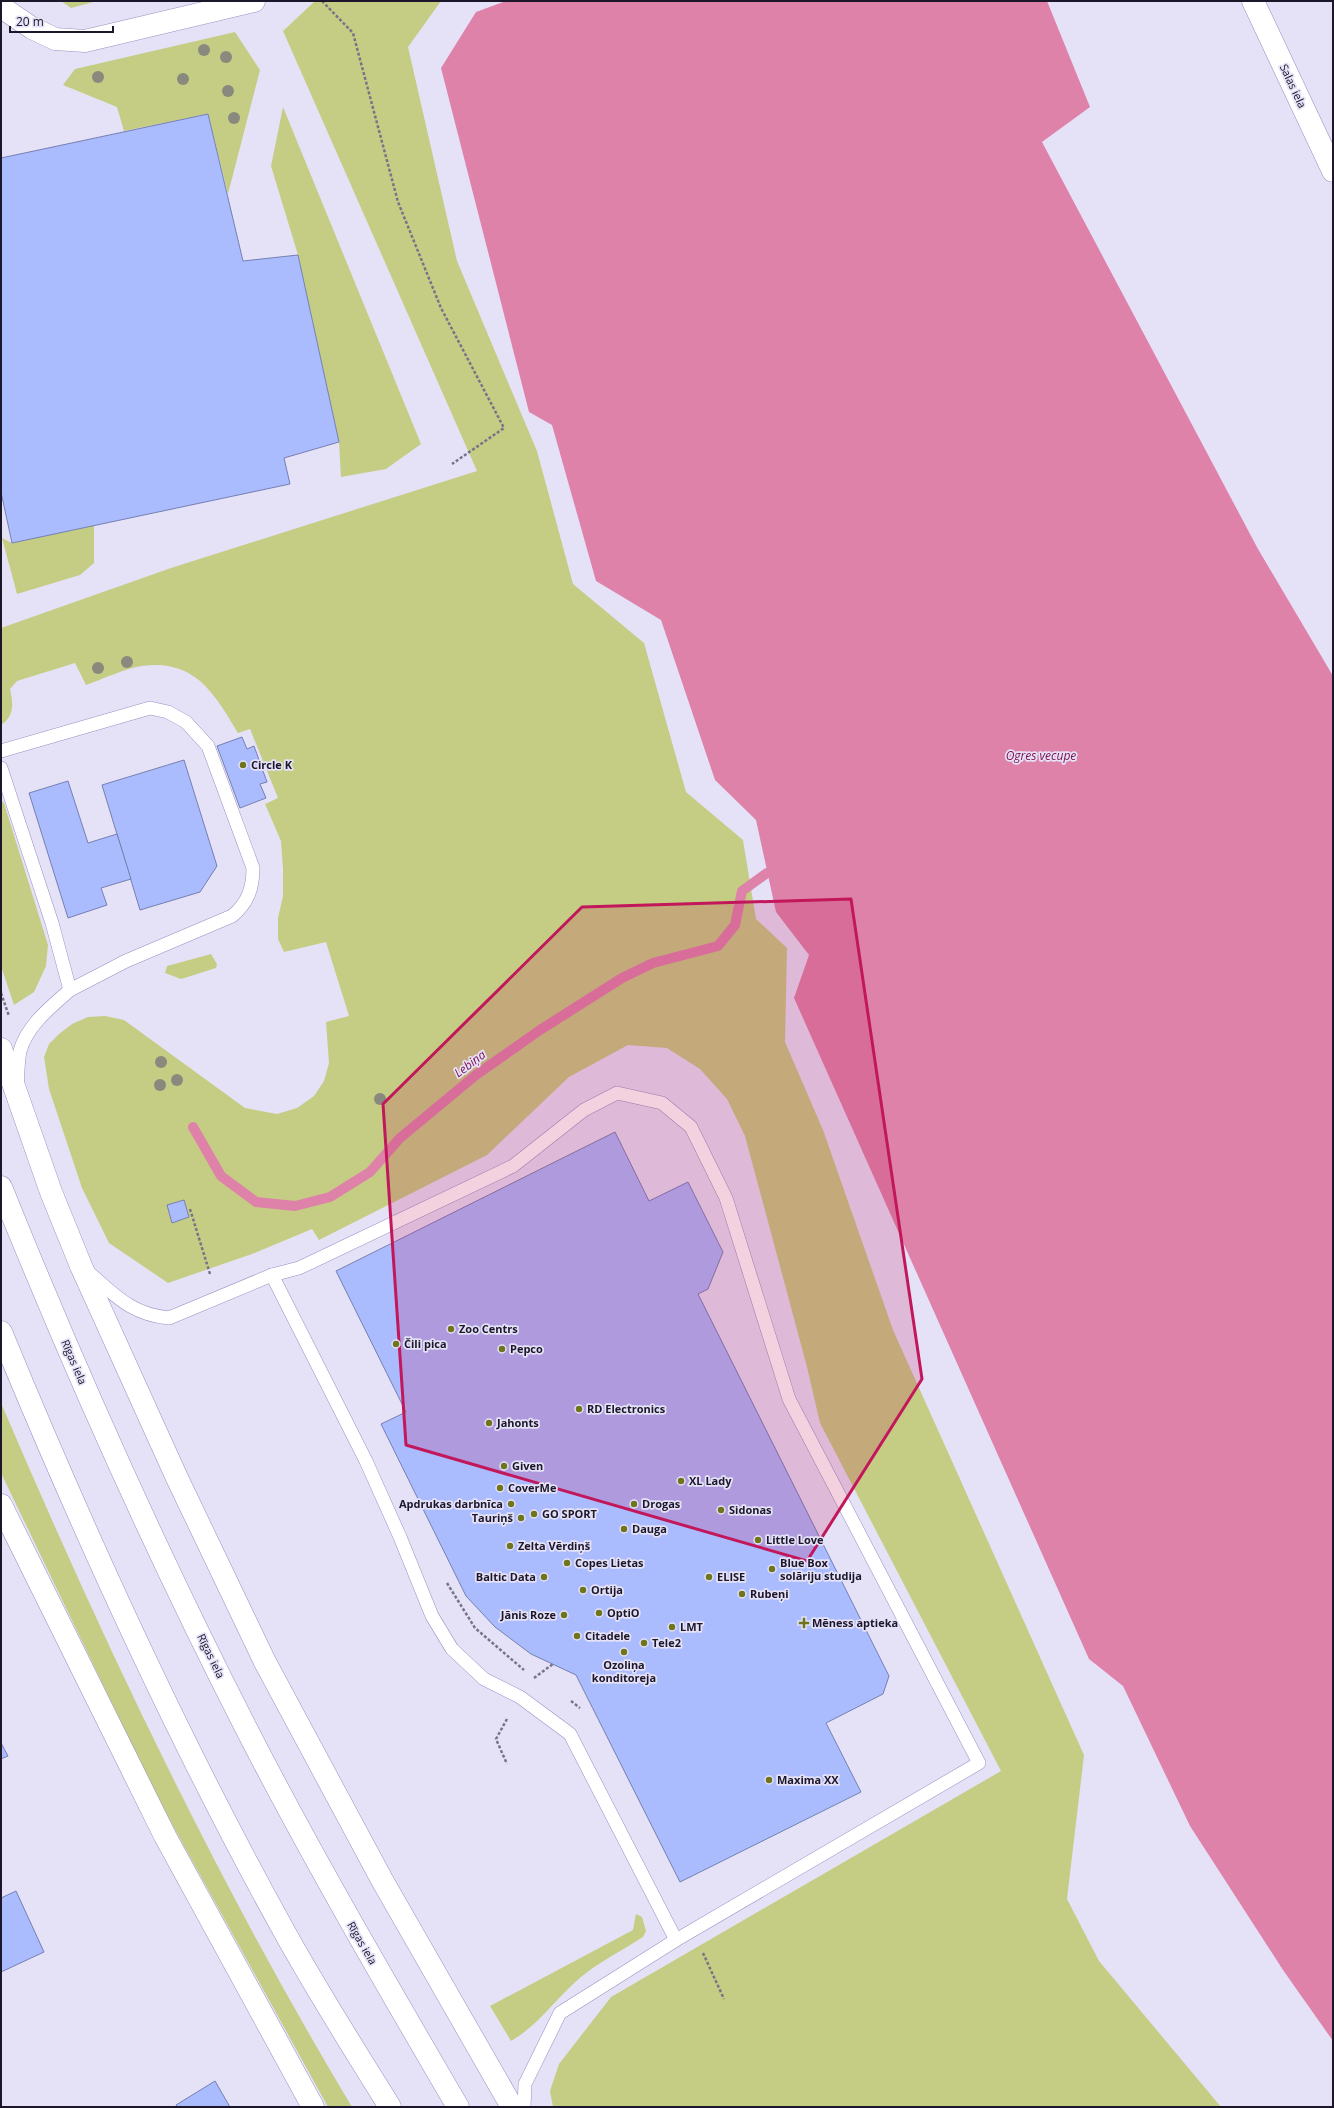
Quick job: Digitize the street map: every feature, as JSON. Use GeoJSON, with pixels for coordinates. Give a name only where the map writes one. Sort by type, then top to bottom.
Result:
{"type":"FeatureCollection","features":[{"type":"Feature","properties":{"kind":"main road","name":"Salas iela"},"geometry":{"type":"LineString","coordinates":[[1253,1],[1333,171]]}},
{"type":"Feature","properties":{"kind":"main road"},"geometry":{"type":"LineString","coordinates":[[1,7],[32,28],[55,39],[85,41],[252,2]]}},
{"type":"Feature","properties":{"kind":"main road"},"geometry":{"type":"LineString","coordinates":[[1,1049],[51,1192],[81,1266],[177,1478],[266,1662],[382,1880],[512,2107]]}},
{"type":"Feature","properties":{"kind":"main road","name":"Rīgas iela"},"geometry":{"type":"LineString","coordinates":[[1,1187],[97,1418],[246,1727],[346,1915],[458,2107]]}},
{"type":"Feature","properties":{"kind":"main road"},"geometry":{"type":"LineString","coordinates":[[1,1332],[46,1440],[116,1596],[196,1764],[285,1932],[390,2107]]}},
{"type":"Feature","properties":{"kind":"main road"},"geometry":{"type":"LineString","coordinates":[[1,1505],[165,1836],[312,2107]]}},
{"type":"Feature","properties":{"kind":"lane"},"geometry":{"type":"LineString","coordinates":[[1,751],[150,708],[168,712],[186,722],[208,746],[254,868],[253,882],[249,896],[242,908],[232,916],[126,961],[70,990],[43,1014],[20,1050],[17,1093]]}},
{"type":"Feature","properties":{"kind":"lane"},"geometry":{"type":"LineString","coordinates":[[1,768],[52,923],[70,990]]}},
{"type":"Feature","properties":{"kind":"lane"},"geometry":{"type":"LineString","coordinates":[[81,1266],[132,1308],[152,1316],[169,1318],[272,1275],[299,1268],[513,1166],[584,1110],[617,1093],[662,1103],[691,1127],[726,1198],[789,1399],[980,1763],[676,1940],[560,2013],[525,2084],[524,2107]]}},
{"type":"Feature","properties":{"kind":"lane"},"geometry":{"type":"LineString","coordinates":[[272,1275],[366,1461],[400,1537],[432,1616],[452,1649],[484,1679],[520,1697],[570,1734],[676,1940]]}},
{"type":"Feature","properties":{"kind":"path"},"geometry":{"type":"LineString","coordinates":[[322,1],[353,33],[398,202],[441,308],[504,428],[452,464]]}},
{"type":"Feature","properties":{"kind":"path"},"geometry":{"type":"LineString","coordinates":[[190,1209],[212,1280]]}},
{"type":"Feature","properties":{"kind":"path"},"geometry":{"type":"LineString","coordinates":[[702,1952],[724,1999]]}},
{"type":"Feature","properties":{"kind":"highlighted area"},"geometry":{"type":"Polygon","coordinates":[[[851,899],[922,1379],[807,1561],[406,1445],[383,1104],[582,907],[851,899]]]}},
{"type":"Feature","properties":{"kind":"green space"},"geometry":{"type":"Polygon","coordinates":[[[61,1],[97,1],[71,8],[61,1]]]}},
{"type":"Feature","properties":{"kind":"green space"},"geometry":{"type":"Polygon","coordinates":[[[315,1],[441,1],[408,47],[457,261],[537,451],[573,584],[644,643],[686,792],[743,840],[756,919],[787,948],[785,1042],[823,1130],[893,1330],[1084,1755],[1067,1899],[1099,1961],[1221,2107],[553,2107],[550,2091],[559,2064],[611,1997],[1001,1771],[820,1423],[807,1367],[745,1136],[727,1099],[700,1069],[667,1048],[628,1045],[569,1077],[487,1155],[319,1240],[312,1229],[252,1254],[168,1283],[109,1243],[82,1188],[49,1089],[44,1057],[49,1044],[72,1024],[88,1017],[105,1016],[124,1020],[245,1108],[277,1114],[297,1108],[314,1096],[324,1081],[329,1063],[326,1022],[349,1016],[326,942],[284,952],[278,939],[278,918],[283,896],[281,841],[265,804],[278,798],[250,729],[238,733],[211,692],[201,682],[176,668],[160,665],[136,667],[86,685],[75,663],[17,681],[10,689],[12,699],[11,713],[9,718],[1,725],[1,628],[171,568],[477,471],[283,31],[315,1]]]}},
{"type":"Feature","properties":{"kind":"green space"},"geometry":{"type":"Polygon","coordinates":[[[235,32],[260,70],[228,194],[208,114],[124,131],[117,107],[63,85],[75,69],[235,32]]]}},
{"type":"Feature","properties":{"kind":"green space"},"geometry":{"type":"Polygon","coordinates":[[[283,107],[421,444],[386,469],[341,477],[339,442],[298,255],[271,166],[283,107]]]}},
{"type":"Feature","properties":{"kind":"green space"},"geometry":{"type":"Polygon","coordinates":[[[94,525],[94,563],[80,575],[17,594],[2,538],[12,543],[94,525]]]}},
{"type":"Feature","properties":{"kind":"green space"},"geometry":{"type":"Polygon","coordinates":[[[1,801],[4,803],[48,945],[46,966],[34,992],[14,1005],[1,966],[1,801]]]}},
{"type":"Feature","properties":{"kind":"green space"},"geometry":{"type":"Polygon","coordinates":[[[211,954],[217,964],[216,968],[181,979],[165,973],[167,966],[211,954]]]}},
{"type":"Feature","properties":{"kind":"green space"},"geometry":{"type":"Polygon","coordinates":[[[1,1403],[80,1583],[164,1761],[255,1936],[302,2022],[352,2107],[328,2107],[157,1797],[1,1473],[1,1403]]]}},
{"type":"Feature","properties":{"kind":"green space"},"geometry":{"type":"Polygon","coordinates":[[[636,1914],[642,1917],[646,1931],[643,1937],[603,1961],[581,1977],[539,2019],[511,2041],[490,2006],[633,1930],[636,1914]]]}},
{"type":"Feature","properties":{"kind":"water","name":"Ogres vecupe"},"geometry":{"type":"Polygon","coordinates":[[[506,1],[1047,1],[1090,107],[1042,142],[1258,549],[1333,676],[1333,2041],[1283,1970],[1190,1826],[1123,1686],[1089,1659],[794,998],[809,955],[776,912],[756,820],[715,780],[661,620],[596,581],[552,425],[529,412],[441,68],[476,12],[506,1]]]}},
{"type":"Feature","properties":{"kind":"building"},"geometry":{"type":"Polygon","coordinates":[[[208,114],[243,261],[298,255],[339,442],[284,458],[290,484],[12,543],[1,492],[1,158],[208,114]]]}},
{"type":"Feature","properties":{"kind":"building","name":"Circle K"},"geometry":{"type":"Polygon","coordinates":[[[242,737],[247,749],[254,746],[267,782],[260,784],[266,798],[240,808],[217,746],[242,737]]]}},
{"type":"Feature","properties":{"kind":"building"},"geometry":{"type":"Polygon","coordinates":[[[184,760],[217,866],[200,892],[140,910],[102,785],[184,760]]]}},
{"type":"Feature","properties":{"kind":"building"},"geometry":{"type":"Polygon","coordinates":[[[68,781],[88,843],[117,834],[131,879],[101,888],[107,905],[68,918],[29,793],[68,781]]]}},
{"type":"Feature","properties":{"kind":"building","name":"Dauga"},"geometry":{"type":"Polygon","coordinates":[[[615,1132],[649,1201],[688,1182],[723,1252],[708,1289],[698,1294],[889,1676],[883,1694],[826,1723],[861,1792],[680,1882],[576,1675],[531,1654],[495,1627],[466,1596],[381,1424],[406,1412],[336,1271],[615,1132]]]}},
{"type":"Feature","properties":{"kind":"building"},"geometry":{"type":"Polygon","coordinates":[[[184,1200],[189,1217],[172,1223],[167,1205],[184,1200]]]}},
{"type":"Feature","properties":{"kind":"building"},"geometry":{"type":"Polygon","coordinates":[[[1,1743],[8,1756],[1,1759],[1,1743]]]}},
{"type":"Feature","properties":{"kind":"building"},"geometry":{"type":"Polygon","coordinates":[[[16,1891],[44,1952],[1,1972],[1,1898],[16,1891]]]}},
{"type":"Feature","properties":{"kind":"building"},"geometry":{"type":"Polygon","coordinates":[[[215,2081],[230,2107],[177,2107],[176,2105],[215,2081]]]}},
{"type":"Feature","properties":{"kind":"waterway","name":"Lebiņa"},"geometry":{"type":"LineString","coordinates":[[193,1127],[221,1176],[256,1202],[295,1206],[330,1197],[370,1172],[400,1138],[476,1075],[540,1030],[622,978],[653,963],[718,946],[735,925],[742,891],[767,873]]}},
{"type":"Feature","properties":{"kind":"place","name":"Circle K"},"geometry":{"type":"Point","coordinates":[243,765]}},
{"type":"Feature","properties":{"kind":"place","name":"Zoo Centrs"},"geometry":{"type":"Point","coordinates":[451,1329]}},
{"type":"Feature","properties":{"kind":"place","name":"Čili pica"},"geometry":{"type":"Point","coordinates":[396,1344]}},
{"type":"Feature","properties":{"kind":"place","name":"Pepco"},"geometry":{"type":"Point","coordinates":[502,1349]}},
{"type":"Feature","properties":{"kind":"place","name":"RD Electronics"},"geometry":{"type":"Point","coordinates":[579,1409]}},
{"type":"Feature","properties":{"kind":"place","name":"Jahonts"},"geometry":{"type":"Point","coordinates":[489,1423]}},
{"type":"Feature","properties":{"kind":"place","name":"Given"},"geometry":{"type":"Point","coordinates":[504,1466]}},
{"type":"Feature","properties":{"kind":"place","name":"XL Lady"},"geometry":{"type":"Point","coordinates":[681,1481]}},
{"type":"Feature","properties":{"kind":"place","name":"CoverMe"},"geometry":{"type":"Point","coordinates":[500,1488]}},
{"type":"Feature","properties":{"kind":"place","name":"Apdrukas darbnīca"},"geometry":{"type":"Point","coordinates":[511,1504]}},
{"type":"Feature","properties":{"kind":"place","name":"Drogas"},"geometry":{"type":"Point","coordinates":[634,1504]}},
{"type":"Feature","properties":{"kind":"place","name":"Sidonas"},"geometry":{"type":"Point","coordinates":[721,1510]}},
{"type":"Feature","properties":{"kind":"place","name":"GO SPORT"},"geometry":{"type":"Point","coordinates":[534,1514]}},
{"type":"Feature","properties":{"kind":"place","name":"Tauriņš"},"geometry":{"type":"Point","coordinates":[521,1518]}},
{"type":"Feature","properties":{"kind":"place","name":"Dauga"},"geometry":{"type":"Point","coordinates":[624,1529]}},
{"type":"Feature","properties":{"kind":"place","name":"Little Love"},"geometry":{"type":"Point","coordinates":[758,1540]}},
{"type":"Feature","properties":{"kind":"place","name":"Zelta Vērdiņš"},"geometry":{"type":"Point","coordinates":[510,1546]}},
{"type":"Feature","properties":{"kind":"place","name":"Copes Lietas"},"geometry":{"type":"Point","coordinates":[567,1563]}},
{"type":"Feature","properties":{"kind":"place","name":"Blue Box solāriju studija"},"geometry":{"type":"Point","coordinates":[772,1569]}},
{"type":"Feature","properties":{"kind":"place","name":"Baltic Data"},"geometry":{"type":"Point","coordinates":[544,1577]}},
{"type":"Feature","properties":{"kind":"place","name":"ELISE"},"geometry":{"type":"Point","coordinates":[709,1577]}},
{"type":"Feature","properties":{"kind":"place","name":"Ortija"},"geometry":{"type":"Point","coordinates":[583,1590]}},
{"type":"Feature","properties":{"kind":"place","name":"Rubeņi"},"geometry":{"type":"Point","coordinates":[742,1594]}},
{"type":"Feature","properties":{"kind":"place","name":"OptiO"},"geometry":{"type":"Point","coordinates":[599,1613]}},
{"type":"Feature","properties":{"kind":"place","name":"Jānis Roze"},"geometry":{"type":"Point","coordinates":[564,1615]}},
{"type":"Feature","properties":{"kind":"place","name":"Mēness aptieka"},"geometry":{"type":"Point","coordinates":[804,1623]}},
{"type":"Feature","properties":{"kind":"place","name":"LMT"},"geometry":{"type":"Point","coordinates":[672,1627]}},
{"type":"Feature","properties":{"kind":"place","name":"Citadele"},"geometry":{"type":"Point","coordinates":[577,1636]}},
{"type":"Feature","properties":{"kind":"place","name":"Tele2"},"geometry":{"type":"Point","coordinates":[644,1643]}},
{"type":"Feature","properties":{"kind":"place","name":"Ozoliņa konditoreja"},"geometry":{"type":"Point","coordinates":[624,1652]}},
{"type":"Feature","properties":{"kind":"place","name":"Maxima XX"},"geometry":{"type":"Point","coordinates":[769,1780]}}]}
